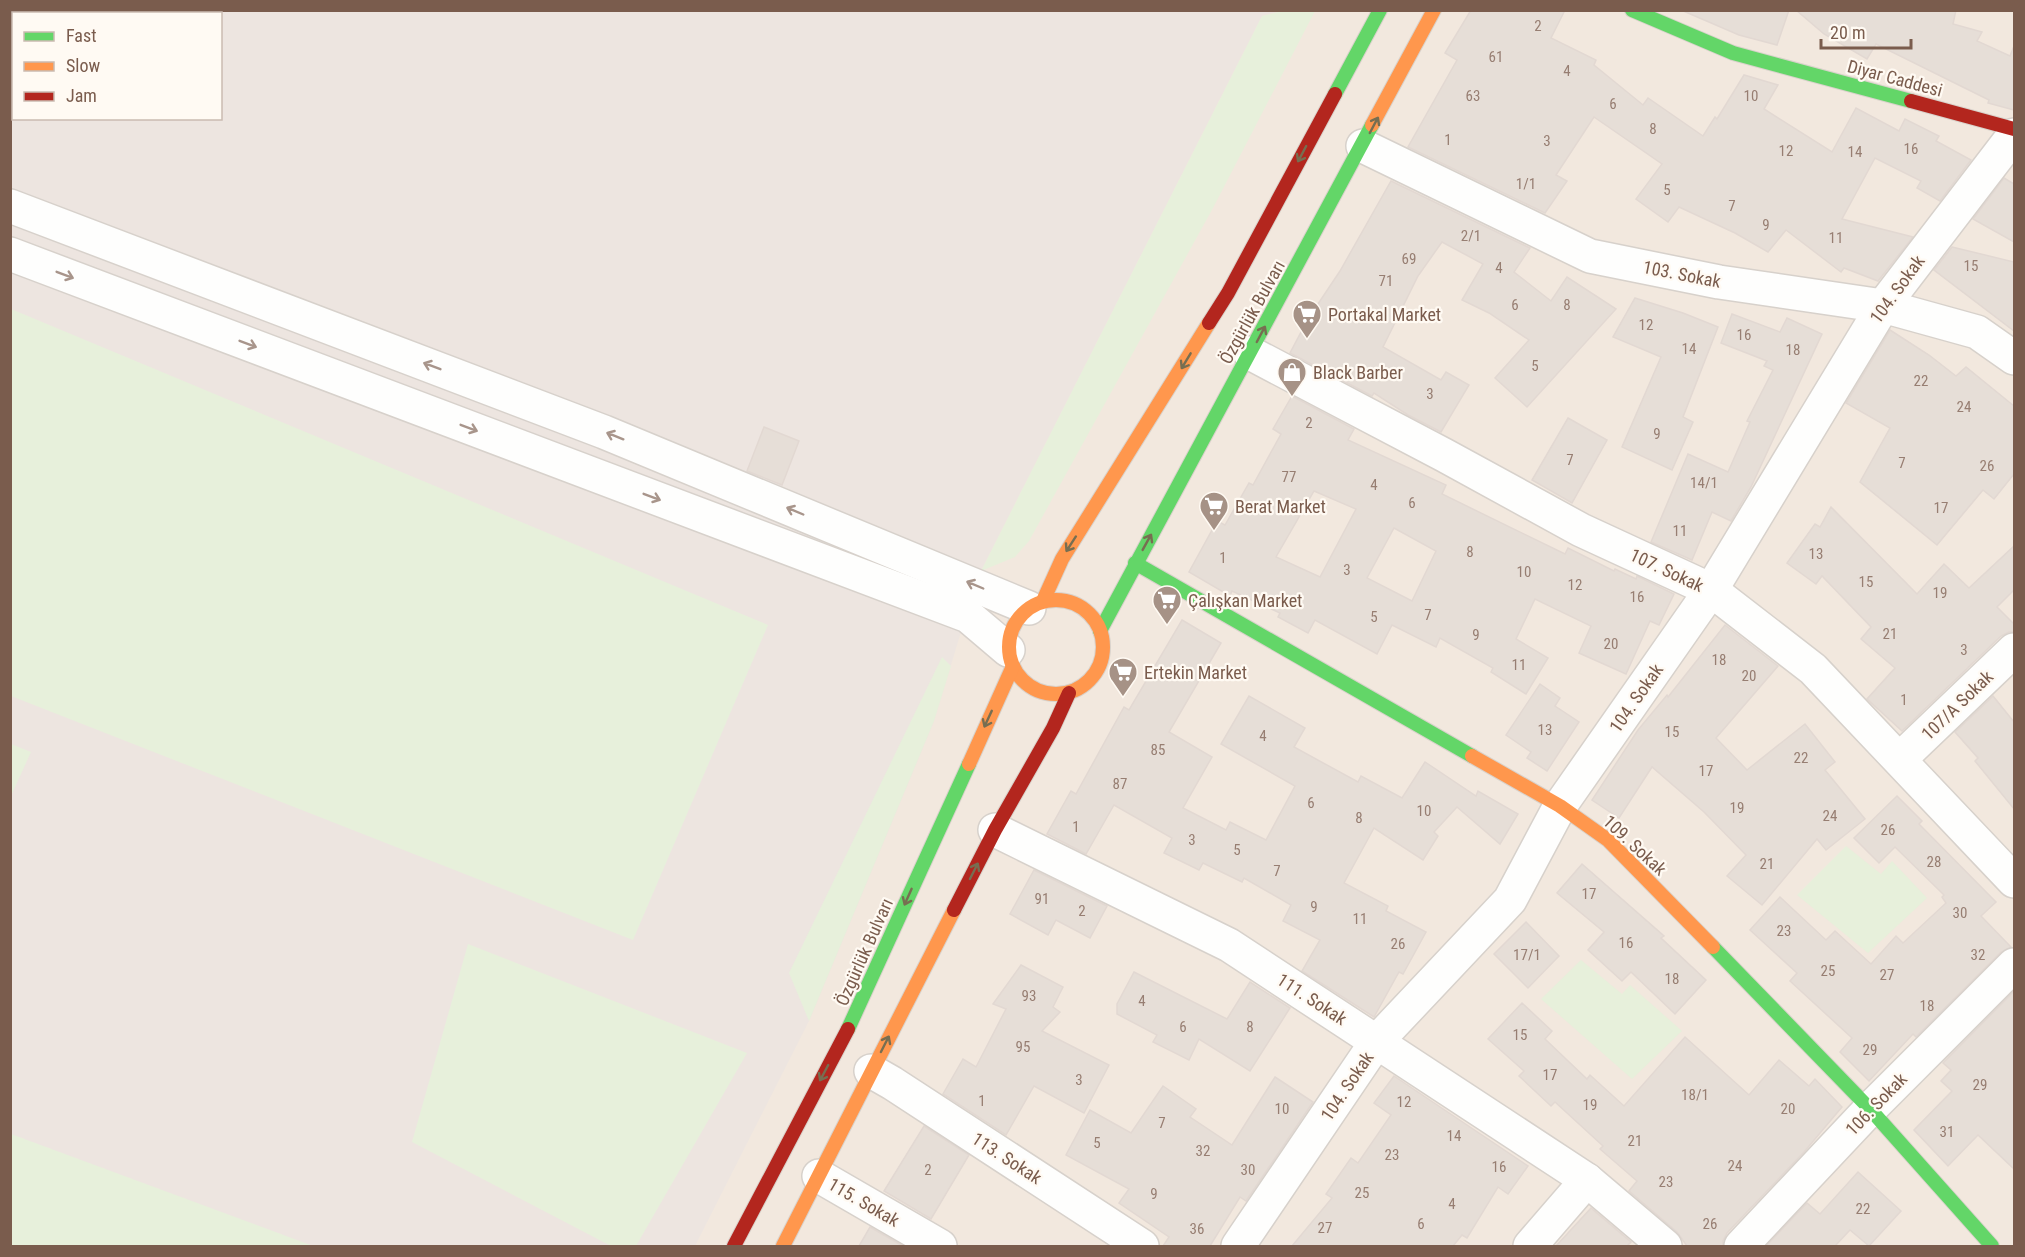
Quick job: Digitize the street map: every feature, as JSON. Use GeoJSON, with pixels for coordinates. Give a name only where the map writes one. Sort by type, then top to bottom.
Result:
{"type":"FeatureCollection","features":[{"type":"Feature","properties":{"kind":"main road","name":"Özgürlük Bulvarı"},"geometry":{"type":"LineString","coordinates":[[1036,605],[1062,559],[1228,293],[1380,10]]}},
{"type":"Feature","properties":{"kind":"main road","name":"Özgürlük Bulvarı"},"geometry":{"type":"LineString","coordinates":[[1100,630],[1434,10]]}},
{"type":"Feature","properties":{"kind":"main road","name":"Diyar Caddesi"},"geometry":{"type":"LineString","coordinates":[[1632,10],[1733,53],[2014,129]]}},
{"type":"Feature","properties":{"kind":"main road","name":"109. Sokak"},"geometry":{"type":"LineString","coordinates":[[1135,563],[1560,806],[1608,840],[1870,1109],[1992,1246]]}},
{"type":"Feature","properties":{"kind":"main road"},"geometry":{"type":"LineString","coordinates":[[1057,600],[1071,602],[1088,614],[1100,630],[1103,646],[1101,661],[1094,675],[1083,686],[1069,693],[1042,693],[1030,687],[1020,678],[1010,658],[1012,627],[1019,616],[1036,605],[1057,600]]}},
{"type":"Feature","properties":{"kind":"main road","name":"Özgürlük Bulvarı"},"geometry":{"type":"LineString","coordinates":[[734,1246],[859,1007],[1010,658]]}},
{"type":"Feature","properties":{"kind":"main road"},"geometry":{"type":"LineString","coordinates":[[783,1246],[995,830],[1053,728],[1069,693]]}},
{"type":"Feature","properties":{"kind":"street","name":"104. Sokak"},"geometry":{"type":"LineString","coordinates":[[1240,1246],[1377,1041],[1510,900],[1560,806],[1711,590],[1883,306],[2014,135]]}},
{"type":"Feature","properties":{"kind":"street","name":"103. Sokak"},"geometry":{"type":"LineString","coordinates":[[1362,146],[1590,256],[1719,282],[1883,306],[1977,332],[2014,358]]}},
{"type":"Feature","properties":{"kind":"street"},"geometry":{"type":"LineString","coordinates":[[10,206],[604,432],[1036,605]]}},
{"type":"Feature","properties":{"kind":"street"},"geometry":{"type":"LineString","coordinates":[[10,254],[969,616],[1010,658]]}},
{"type":"Feature","properties":{"kind":"street","name":"107. Sokak"},"geometry":{"type":"LineString","coordinates":[[1250,353],[1581,530],[1711,590],[1813,669],[2014,881]]}},
{"type":"Feature","properties":{"kind":"street","name":"107/A Sokak"},"geometry":{"type":"LineString","coordinates":[[1900,759],[2014,650]]}},
{"type":"Feature","properties":{"kind":"street","name":"111. Sokak"},"geometry":{"type":"LineString","coordinates":[[995,830],[1229,945],[1587,1180],[1665,1246]]}},
{"type":"Feature","properties":{"kind":"street","name":"106. Sokak"},"geometry":{"type":"LineString","coordinates":[[1741,1246],[1870,1109],[2014,965]]}},
{"type":"Feature","properties":{"kind":"street","name":"113. Sokak"},"geometry":{"type":"LineString","coordinates":[[871,1071],[1142,1246]]}},
{"type":"Feature","properties":{"kind":"street","name":"115. Sokak"},"geometry":{"type":"LineString","coordinates":[[819,1176],[940,1246]]}},
{"type":"Feature","properties":{"kind":"street"},"geometry":{"type":"LineString","coordinates":[[1530,1246],[1587,1180]]}},
{"type":"Feature","properties":{"kind":"shaded area"},"geometry":{"type":"Polygon","coordinates":[[[10,11],[1282,11],[1262,16],[977,579],[934,721],[809,1021],[695,1246],[11,1246],[10,11]]]}},
{"type":"Feature","properties":{"kind":"shaded area"},"geometry":{"type":"Polygon","coordinates":[[[11,11],[2014,11],[2014,1246],[11,1246],[11,11]]]}},
{"type":"Feature","properties":{"kind":"green space"},"geometry":{"type":"Polygon","coordinates":[[[1282,11],[1315,11],[1213,208],[1029,541],[1015,557],[981,571],[1262,16],[1282,11]]]}},
{"type":"Feature","properties":{"kind":"green space"},"geometry":{"type":"Polygon","coordinates":[[[11,309],[768,625],[633,940],[11,696],[11,309]]]}},
{"type":"Feature","properties":{"kind":"green space"},"geometry":{"type":"Polygon","coordinates":[[[942,657],[951,666],[934,721],[809,1021],[789,973],[942,657]]]}},
{"type":"Feature","properties":{"kind":"green space"},"geometry":{"type":"Polygon","coordinates":[[[10,744],[31,752],[11,796],[10,744]]]}},
{"type":"Feature","properties":{"kind":"green space"},"geometry":{"type":"Polygon","coordinates":[[[1846,846],[1881,874],[1892,861],[1927,898],[1868,953],[1797,895],[1846,846]]]}},
{"type":"Feature","properties":{"kind":"green space"},"geometry":{"type":"Polygon","coordinates":[[[468,944],[747,1053],[636,1246],[611,1246],[412,1142],[468,944]]]}},
{"type":"Feature","properties":{"kind":"green space"},"geometry":{"type":"Polygon","coordinates":[[[1581,960],[1622,994],[1630,985],[1682,1031],[1632,1079],[1541,999],[1581,960]]]}},
{"type":"Feature","properties":{"kind":"green space"},"geometry":{"type":"Polygon","coordinates":[[[11,1134],[313,1246],[11,1246],[11,1134]]]}},
{"type":"Feature","properties":{"kind":"building"},"geometry":{"type":"Polygon","coordinates":[[[1471,10],[1565,10],[1551,38],[1596,60],[1594,65],[1643,105],[1648,98],[1703,136],[1715,117],[1717,119],[1744,75],[1778,85],[1764,109],[1832,152],[1856,108],[1899,131],[1905,119],[1939,136],[1936,141],[1971,160],[1940,201],[1917,188],[1921,181],[1875,158],[1842,219],[1913,237],[1878,281],[1844,268],[1841,272],[1786,230],[1768,252],[1735,233],[1679,207],[1668,222],[1636,199],[1662,164],[1594,117],[1556,175],[1567,181],[1545,213],[1408,147],[1457,60],[1445,53],[1471,10]]]}},
{"type":"Feature","properties":{"kind":"building"},"geometry":{"type":"Polygon","coordinates":[[[1681,10],[1789,10],[1777,45],[1739,35],[1681,10]]]}},
{"type":"Feature","properties":{"kind":"building"},"geometry":{"type":"Polygon","coordinates":[[[1796,10],[1956,10],[1953,24],[1982,32],[1977,41],[2010,56],[2014,46],[2014,110],[1988,103],[1989,100],[1876,44],[1867,59],[1824,34],[1796,10]]]}},
{"type":"Feature","properties":{"kind":"building"},"geometry":{"type":"Polygon","coordinates":[[[2004,178],[2014,184],[2014,242],[1973,219],[2004,178]]]}},
{"type":"Feature","properties":{"kind":"building"},"geometry":{"type":"Polygon","coordinates":[[[1391,181],[1530,248],[1514,272],[1551,301],[1567,277],[1616,309],[1527,407],[1495,378],[1529,340],[1489,313],[1462,300],[1483,264],[1442,242],[1418,276],[1383,347],[1441,380],[1446,372],[1469,385],[1441,432],[1408,415],[1374,393],[1372,396],[1290,353],[1391,181]]]}},
{"type":"Feature","properties":{"kind":"building"},"geometry":{"type":"Polygon","coordinates":[[[1952,247],[2014,262],[2014,331],[1934,270],[1952,247]]]}},
{"type":"Feature","properties":{"kind":"building"},"geometry":{"type":"Polygon","coordinates":[[[1635,298],[1718,327],[1683,417],[1693,422],[1672,470],[1622,447],[1661,357],[1613,337],[1635,298]]]}},
{"type":"Feature","properties":{"kind":"building"},"geometry":{"type":"Polygon","coordinates":[[[1732,314],[1780,332],[1787,318],[1822,334],[1751,487],[1731,521],[1712,512],[1692,560],[1651,542],[1688,454],[1728,472],[1750,422],[1747,421],[1773,370],[1764,366],[1767,361],[1721,343],[1732,314]]]}},
{"type":"Feature","properties":{"kind":"building"},"geometry":{"type":"Polygon","coordinates":[[[1890,330],[1956,376],[1966,367],[2014,406],[2014,474],[1994,499],[1983,490],[1937,545],[1860,482],[1890,428],[1846,403],[1890,330]]]}},
{"type":"Feature","properties":{"kind":"building"},"geometry":{"type":"Polygon","coordinates":[[[1292,396],[1354,429],[1348,440],[1446,485],[1442,494],[1565,554],[1568,548],[1614,571],[1615,569],[1636,579],[1637,576],[1674,594],[1659,625],[1650,621],[1626,674],[1579,653],[1591,626],[1535,599],[1516,639],[1548,658],[1526,694],[1491,672],[1493,668],[1440,638],[1436,647],[1392,625],[1377,654],[1315,620],[1308,633],[1278,617],[1280,613],[1232,591],[1230,596],[1189,572],[1217,521],[1225,525],[1249,483],[1253,485],[1281,434],[1273,429],[1292,396]],[[1314,491],[1276,557],[1320,577],[1356,509],[1314,491]],[[1394,528],[1367,578],[1412,601],[1436,551],[1394,528]]]}},
{"type":"Feature","properties":{"kind":"building"},"geometry":{"type":"Polygon","coordinates":[[[1568,418],[1607,440],[1572,503],[1532,480],[1568,418]]]}},
{"type":"Feature","properties":{"kind":"building"},"geometry":{"type":"Polygon","coordinates":[[[764,427],[799,441],[782,485],[747,471],[764,427]]]}},
{"type":"Feature","properties":{"kind":"building"},"geometry":{"type":"Polygon","coordinates":[[[1831,507],[1917,594],[1944,564],[1969,588],[2014,546],[2014,590],[1997,607],[2014,624],[2014,632],[2001,636],[1902,731],[1867,699],[1895,668],[1861,639],[1871,627],[1822,576],[1816,584],[1787,563],[1815,524],[1820,527],[1831,507]]]}},
{"type":"Feature","properties":{"kind":"building"},"geometry":{"type":"Polygon","coordinates":[[[1182,620],[1221,643],[1169,732],[1212,757],[1183,808],[1226,830],[1230,822],[1266,840],[1295,786],[1221,744],[1249,696],[1305,728],[1294,747],[1358,782],[1361,776],[1402,798],[1425,762],[1476,796],[1478,791],[1518,814],[1500,844],[1457,807],[1434,832],[1438,836],[1423,860],[1374,828],[1344,883],[1388,906],[1386,911],[1426,932],[1403,974],[1399,972],[1374,1017],[1302,971],[1320,940],[1283,921],[1291,905],[1244,878],[1242,882],[1203,863],[1199,870],[1164,853],[1172,838],[1114,805],[1086,854],[1047,834],[1071,791],[1076,794],[1124,707],[1129,710],[1182,620]]]}},
{"type":"Feature","properties":{"kind":"building"},"geometry":{"type":"Polygon","coordinates":[[[1725,625],[1778,666],[1716,738],[1747,770],[1805,724],[1835,762],[1825,770],[1865,819],[1826,850],[1817,839],[1762,905],[1727,876],[1746,855],[1704,812],[1652,767],[1619,818],[1592,800],[1638,730],[1667,695],[1668,697],[1725,625]]]}},
{"type":"Feature","properties":{"kind":"building"},"geometry":{"type":"Polygon","coordinates":[[[1540,684],[1560,698],[1555,706],[1579,722],[1547,771],[1527,758],[1531,752],[1506,735],[1540,684]]]}},
{"type":"Feature","properties":{"kind":"building"},"geometry":{"type":"Polygon","coordinates":[[[1993,696],[2014,722],[2014,809],[1975,761],[1978,758],[1955,732],[1993,696]]]}},
{"type":"Feature","properties":{"kind":"building"},"geometry":{"type":"Polygon","coordinates":[[[1897,796],[1922,821],[1919,824],[1996,902],[1981,916],[2011,947],[2001,952],[1916,1037],[1913,1034],[1869,1081],[1840,1052],[1852,1038],[1790,981],[1797,973],[1750,930],[1780,897],[1826,940],[1835,931],[1871,964],[1896,936],[1903,943],[1946,903],[1942,897],[1944,895],[1895,847],[1879,863],[1854,838],[1897,796]]]}},
{"type":"Feature","properties":{"kind":"building"},"geometry":{"type":"Polygon","coordinates":[[[1582,864],[1664,936],[1661,938],[1706,980],[1675,1014],[1631,972],[1622,981],[1588,950],[1604,932],[1557,893],[1582,864]]]}},
{"type":"Feature","properties":{"kind":"building"},"geometry":{"type":"Polygon","coordinates":[[[1034,870],[1107,906],[1090,938],[1056,920],[1048,935],[1010,914],[1034,870]]]}},
{"type":"Feature","properties":{"kind":"building"},"geometry":{"type":"Polygon","coordinates":[[[1526,922],[1559,956],[1528,988],[1494,954],[1526,922]]]}},
{"type":"Feature","properties":{"kind":"building"},"geometry":{"type":"Polygon","coordinates":[[[1021,965],[1063,987],[1053,1007],[1060,1012],[1042,1031],[1109,1065],[1084,1113],[1034,1086],[1006,1135],[943,1094],[963,1059],[976,1067],[1006,1009],[993,1004],[1021,965]]]}},
{"type":"Feature","properties":{"kind":"building"},"geometry":{"type":"Polygon","coordinates":[[[1134,972],[1227,1019],[1250,982],[1290,1008],[1250,1071],[1199,1039],[1189,1060],[1153,1042],[1157,1035],[1117,1014],[1117,1004],[1134,972]]]}},
{"type":"Feature","properties":{"kind":"building"},"geometry":{"type":"Polygon","coordinates":[[[2014,991],[2014,1169],[1978,1135],[1948,1166],[1914,1130],[1952,1091],[1941,1081],[1951,1070],[1943,1063],[2014,991]]]}},
{"type":"Feature","properties":{"kind":"building"},"geometry":{"type":"Polygon","coordinates":[[[1522,1003],[1552,1031],[1545,1039],[1587,1079],[1590,1075],[1624,1106],[1685,1037],[1749,1095],[1779,1060],[1809,1086],[1815,1079],[1842,1107],[1804,1152],[1727,1233],[1723,1246],[1687,1246],[1677,1232],[1629,1191],[1637,1181],[1600,1149],[1603,1146],[1555,1102],[1551,1106],[1519,1076],[1524,1071],[1488,1039],[1522,1003]]]}},
{"type":"Feature","properties":{"kind":"building"},"geometry":{"type":"Polygon","coordinates":[[[1394,1076],[1528,1166],[1508,1194],[1498,1187],[1467,1238],[1462,1235],[1453,1246],[1292,1246],[1332,1198],[1326,1194],[1351,1158],[1358,1163],[1391,1115],[1374,1103],[1394,1076]]]}},
{"type":"Feature","properties":{"kind":"building"},"geometry":{"type":"Polygon","coordinates":[[[1275,1077],[1313,1102],[1246,1201],[1240,1197],[1210,1246],[1163,1246],[1169,1237],[1119,1203],[1129,1189],[1066,1155],[1090,1110],[1131,1133],[1163,1086],[1196,1109],[1190,1117],[1232,1145],[1275,1077]]]}},
{"type":"Feature","properties":{"kind":"building"},"geometry":{"type":"Polygon","coordinates":[[[924,1126],[969,1155],[931,1219],[884,1191],[924,1126]]]}},
{"type":"Feature","properties":{"kind":"building"},"geometry":{"type":"Polygon","coordinates":[[[1858,1172],[1901,1211],[1869,1246],[1850,1230],[1835,1246],[1766,1246],[1807,1203],[1820,1214],[1858,1172]]]}},
{"type":"Feature","properties":{"kind":"building"},"geometry":{"type":"Polygon","coordinates":[[[1591,1208],[1631,1242],[1627,1246],[1556,1246],[1591,1208]]]}},
{"type":"Feature","properties":{"kind":"building"},"geometry":{"type":"Polygon","coordinates":[[[870,1227],[903,1246],[859,1246],[870,1227]]]}},
{"type":"Feature","properties":{"kind":"traffic: fast"},"geometry":{"type":"LineString","coordinates":[[1335,94],[1380,10]]}},
{"type":"Feature","properties":{"kind":"traffic: fast"},"geometry":{"type":"LineString","coordinates":[[1632,10],[1733,53],[1911,101]]}},
{"type":"Feature","properties":{"kind":"traffic: fast"},"geometry":{"type":"LineString","coordinates":[[1100,631],[1372,125]]}},
{"type":"Feature","properties":{"kind":"traffic: fast"},"geometry":{"type":"LineString","coordinates":[[1135,563],[1472,756]]}},
{"type":"Feature","properties":{"kind":"traffic: fast"},"geometry":{"type":"LineString","coordinates":[[848,1029],[969,764]]}},
{"type":"Feature","properties":{"kind":"traffic: fast"},"geometry":{"type":"LineString","coordinates":[[1713,947],[1870,1109],[1992,1246]]}},
{"type":"Feature","properties":{"kind":"traffic: slow"},"geometry":{"type":"LineString","coordinates":[[1372,125],[1434,10]]}},
{"type":"Feature","properties":{"kind":"traffic: slow"},"geometry":{"type":"LineString","coordinates":[[1043,601],[1062,559],[1209,323]]}},
{"type":"Feature","properties":{"kind":"traffic: slow"},"geometry":{"type":"LineString","coordinates":[[1056,600],[1074,603],[1089,614],[1100,629],[1103,647],[1100,665],[1089,680],[1074,691],[1056,694],[1038,691],[1023,680],[1012,665],[1009,647],[1012,629],[1023,614],[1038,603],[1056,600]]}},
{"type":"Feature","properties":{"kind":"traffic: slow"},"geometry":{"type":"LineString","coordinates":[[969,764],[1013,666]]}},
{"type":"Feature","properties":{"kind":"traffic: slow"},"geometry":{"type":"LineString","coordinates":[[1472,756],[1560,806],[1608,840],[1713,947]]}},
{"type":"Feature","properties":{"kind":"traffic: slow"},"geometry":{"type":"LineString","coordinates":[[783,1246],[954,910]]}},
{"type":"Feature","properties":{"kind":"traffic: jam"},"geometry":{"type":"LineString","coordinates":[[1209,323],[1228,293],[1335,94]]}},
{"type":"Feature","properties":{"kind":"traffic: jam"},"geometry":{"type":"LineString","coordinates":[[1911,101],[2014,129]]}},
{"type":"Feature","properties":{"kind":"traffic: jam"},"geometry":{"type":"LineString","coordinates":[[954,910],[995,830],[1053,728],[1069,693]]}},
{"type":"Feature","properties":{"kind":"traffic: jam"},"geometry":{"type":"LineString","coordinates":[[734,1246],[848,1029]]}},
{"type":"Feature","properties":{"kind":"place","name":"Portakal Market"},"geometry":{"type":"Point","coordinates":[1307,340]}},
{"type":"Feature","properties":{"kind":"place","name":"Black Barber"},"geometry":{"type":"Point","coordinates":[1292,398]}},
{"type":"Feature","properties":{"kind":"place","name":"Berat Market"},"geometry":{"type":"Point","coordinates":[1214,532]}},
{"type":"Feature","properties":{"kind":"place","name":"Çalışkan Market"},"geometry":{"type":"Point","coordinates":[1167,626]}},
{"type":"Feature","properties":{"kind":"place","name":"Ertekin Market"},"geometry":{"type":"Point","coordinates":[1123,698]}}]}
